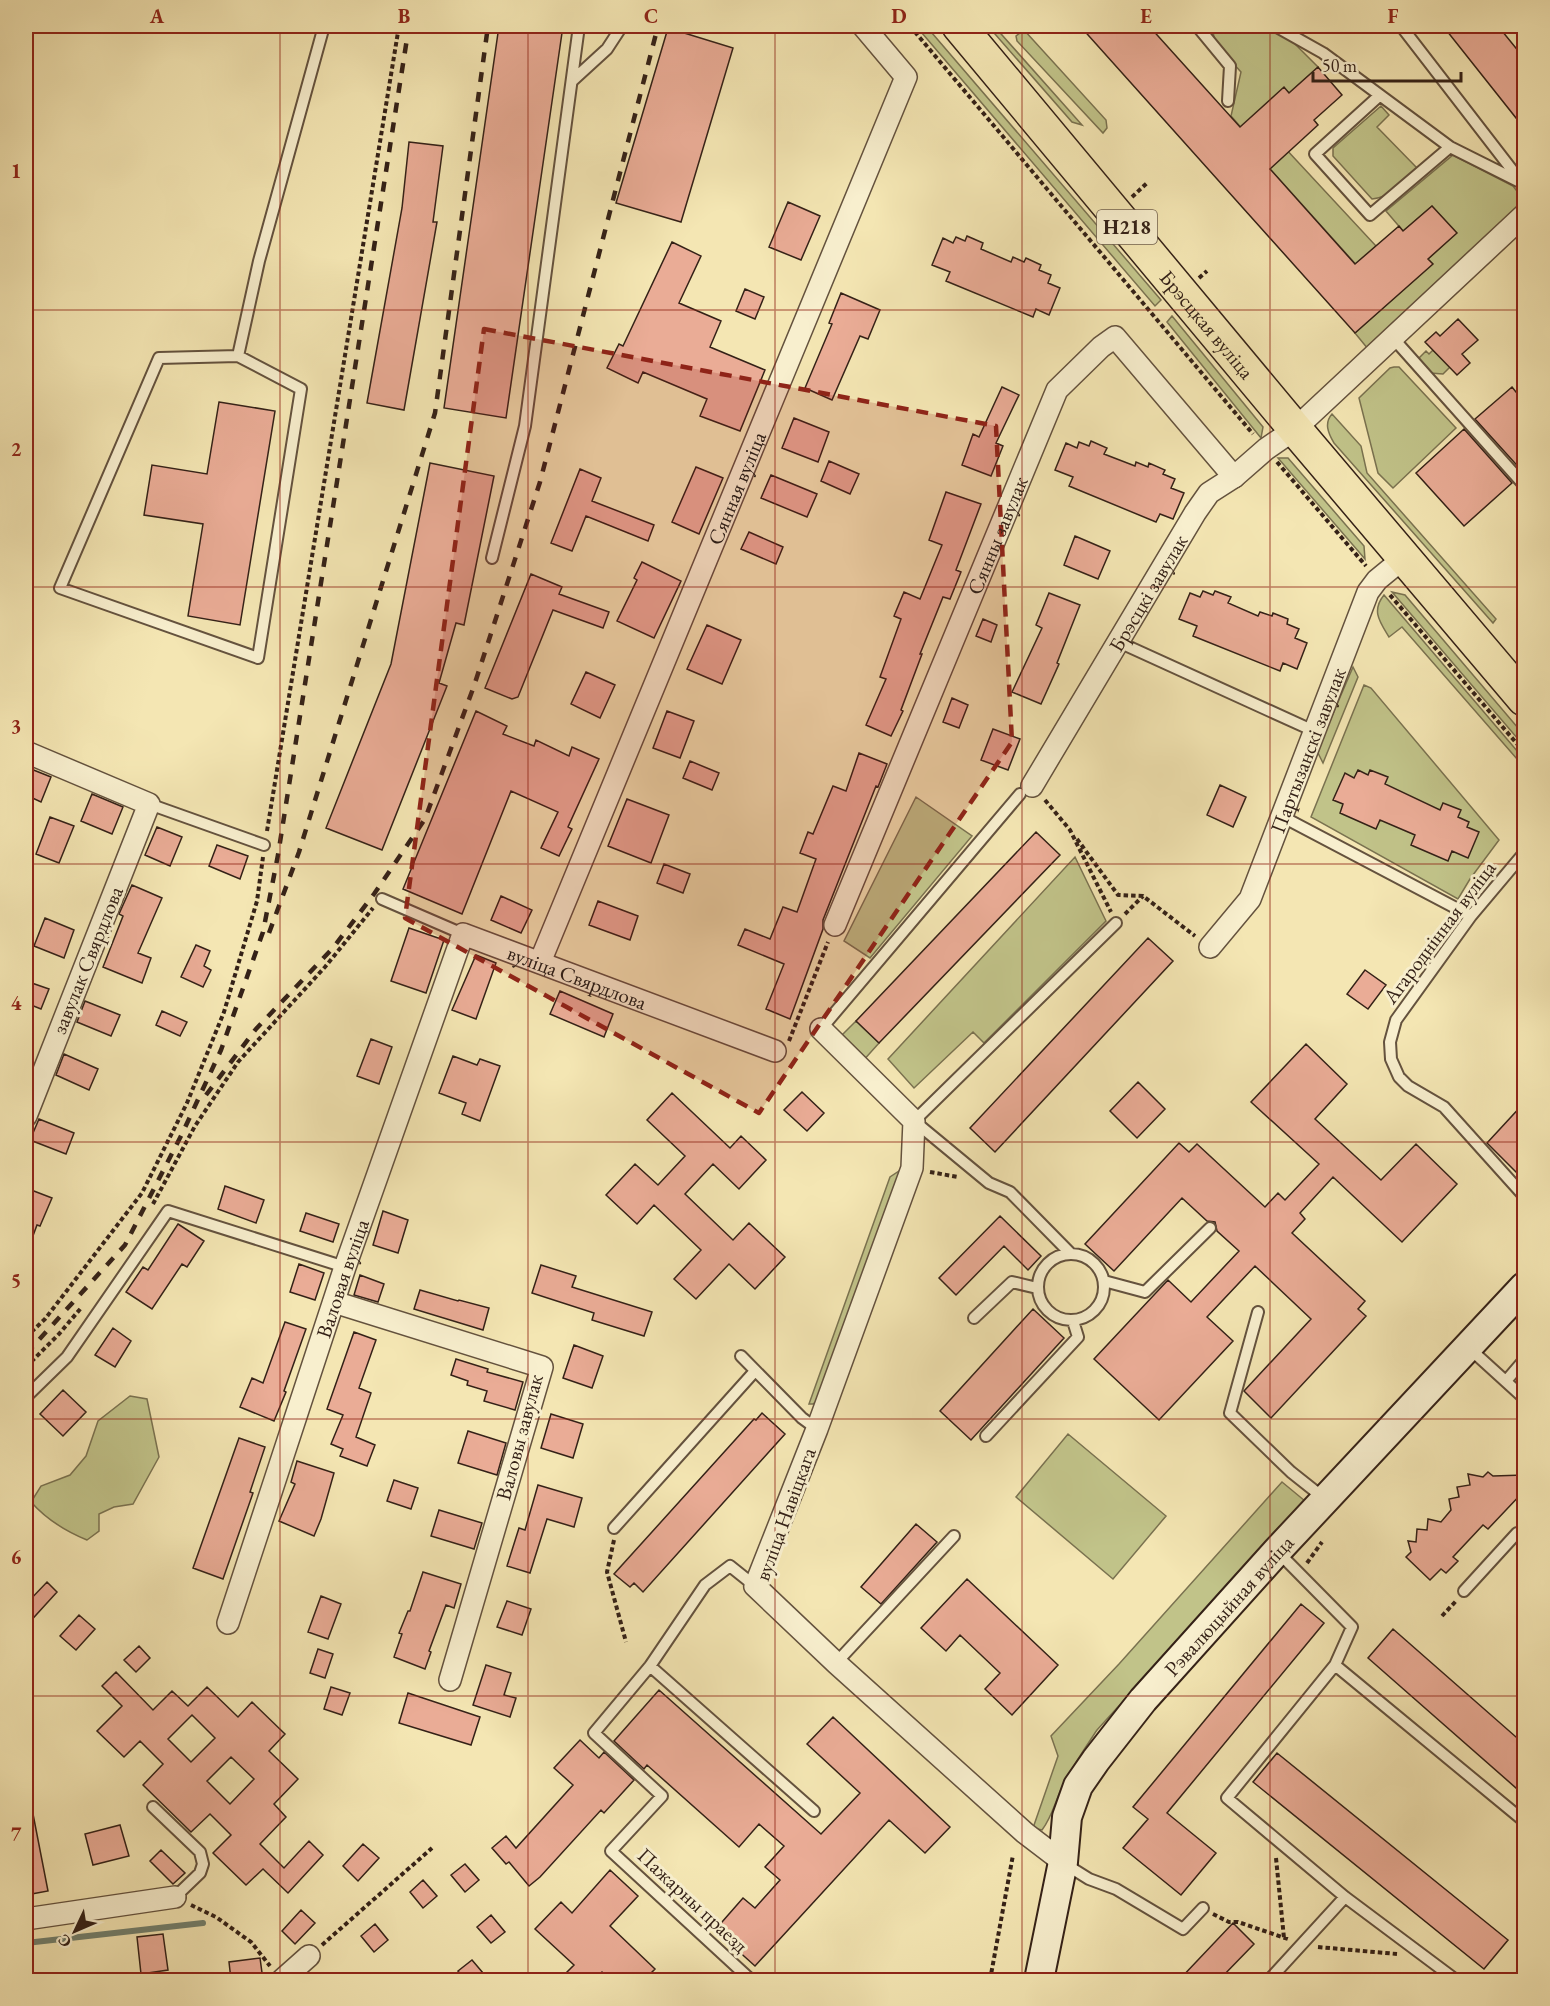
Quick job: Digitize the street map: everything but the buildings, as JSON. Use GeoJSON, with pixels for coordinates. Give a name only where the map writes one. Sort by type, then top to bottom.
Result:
{"type":"FeatureCollection","features":[{"type":"Feature","properties":{"kind":"main road","name":"Брэсцкая вуліца"},"geometry":{"type":"LineString","coordinates":[[959,26],[1524,699]]}},
{"type":"Feature","properties":{"kind":"street","name":"Сянная вуліца"},"geometry":{"type":"LineString","coordinates":[[540,962],[906,77],[863,26]]}},
{"type":"Feature","properties":{"kind":"street"},"geometry":{"type":"LineString","coordinates":[[1295,429],[1524,215]]}},
{"type":"Feature","properties":{"kind":"street","name":"Сянны завулак"},"geometry":{"type":"LineString","coordinates":[[835,925],[1057,390],[1101,347],[1115,337],[1234,477]]}},
{"type":"Feature","properties":{"kind":"street","name":"Брэсцкі завулак"},"geometry":{"type":"LineString","coordinates":[[1026,790],[1209,493],[1234,477],[1266,449],[1295,429]]}},
{"type":"Feature","properties":{"kind":"street","name":"Партызанскі завулак"},"geometry":{"type":"LineString","coordinates":[[1210,947],[1250,899],[1368,592],[1377,580],[1405,557]]}},
{"type":"Feature","properties":{"kind":"street"},"geometry":{"type":"LineString","coordinates":[[26,753],[149,804]]}},
{"type":"Feature","properties":{"kind":"street","name":"завулак Свярдлова"},"geometry":{"type":"LineString","coordinates":[[26,1116],[149,804]]}},
{"type":"Feature","properties":{"kind":"street","name":"вуліца Свярдлова"},"geometry":{"type":"LineString","coordinates":[[463,934],[775,1051]]}},
{"type":"Feature","properties":{"kind":"street","name":"Валовая вуліца"},"geometry":{"type":"LineString","coordinates":[[228,1623],[345,1267],[463,934]]}},
{"type":"Feature","properties":{"kind":"street"},"geometry":{"type":"LineString","coordinates":[[821,1029],[914,1120]]}},
{"type":"Feature","properties":{"kind":"street","name":"вуліца Навіцкага"},"geometry":{"type":"LineString","coordinates":[[914,1120],[912,1168],[817,1429],[755,1586],[836,1663],[1025,1833],[1063,1862]]}},
{"type":"Feature","properties":{"kind":"street","name":"Рэвалюцыйная вуліца"},"geometry":{"type":"LineString","coordinates":[[1039,1980],[1063,1862],[1067,1817],[1078,1786],[1096,1760],[1143,1700],[1277,1551],[1524,1287]]}},
{"type":"Feature","properties":{"kind":"street","name":"Валовы завулак"},"geometry":{"type":"LineString","coordinates":[[334,1302],[542,1367],[450,1680]]}},
{"type":"Feature","properties":{"kind":"street"},"geometry":{"type":"LineString","coordinates":[[26,1919],[175,1897]]}},
{"type":"Feature","properties":{"kind":"street"},"geometry":{"type":"LineString","coordinates":[[278,1977],[309,1956]]}},
{"type":"Feature","properties":{"kind":"lane"},"geometry":{"type":"LineString","coordinates":[[238,356],[259,261],[324,26]]}},
{"type":"Feature","properties":{"kind":"lane"},"geometry":{"type":"LineString","coordinates":[[492,558],[525,426],[579,26]]}},
{"type":"Feature","properties":{"kind":"lane"},"geometry":{"type":"LineString","coordinates":[[572,81],[607,50],[622,26]]}},
{"type":"Feature","properties":{"kind":"lane"},"geometry":{"type":"LineString","coordinates":[[1197,26],[1230,66],[1228,101]]}},
{"type":"Feature","properties":{"kind":"lane"},"geometry":{"type":"LineString","coordinates":[[1275,26],[1323,53],[1450,147],[1523,185]]}},
{"type":"Feature","properties":{"kind":"lane"},"geometry":{"type":"LineString","coordinates":[[1401,26],[1523,185]]}},
{"type":"Feature","properties":{"kind":"lane"},"geometry":{"type":"LineString","coordinates":[[1379,96],[1315,154],[1371,214],[1450,147]]}},
{"type":"Feature","properties":{"kind":"lane"},"geometry":{"type":"LineString","coordinates":[[1392,338],[1524,485]]}},
{"type":"Feature","properties":{"kind":"lane"},"geometry":{"type":"LineString","coordinates":[[238,356],[301,389],[258,658],[60,588],[159,358],[238,356]]}},
{"type":"Feature","properties":{"kind":"lane"},"geometry":{"type":"LineString","coordinates":[[1125,645],[1314,731]]}},
{"type":"Feature","properties":{"kind":"lane"},"geometry":{"type":"LineString","coordinates":[[821,1029],[1026,790]]}},
{"type":"Feature","properties":{"kind":"lane"},"geometry":{"type":"LineString","coordinates":[[149,804],[264,845]]}},
{"type":"Feature","properties":{"kind":"lane"},"geometry":{"type":"LineString","coordinates":[[1281,816],[1471,916]]}},
{"type":"Feature","properties":{"kind":"lane","name":"Агароднінная вуліца"},"geometry":{"type":"LineString","coordinates":[[1524,853],[1471,916],[1396,1020],[1390,1042],[1391,1059],[1399,1077],[1408,1086],[1444,1107],[1524,1196]]}},
{"type":"Feature","properties":{"kind":"lane","name":"вуліца Свярдлова"},"geometry":{"type":"LineString","coordinates":[[382,899],[463,934]]}},
{"type":"Feature","properties":{"kind":"lane"},"geometry":{"type":"LineString","coordinates":[[1071,1254],[1010,1192],[989,1184],[914,1120],[1116,923]]}},
{"type":"Feature","properties":{"kind":"lane"},"geometry":{"type":"LineString","coordinates":[[26,1397],[67,1357],[168,1211],[345,1267]]}},
{"type":"Feature","properties":{"kind":"lane"},"geometry":{"type":"LineString","coordinates":[[1104,1281],[1145,1292],[1210,1228]]}},
{"type":"Feature","properties":{"kind":"lane"},"geometry":{"type":"LineString","coordinates":[[1071,1254],[1093,1261],[1104,1281],[1105,1292],[1101,1303],[1084,1319],[1062,1320],[1052,1316],[1039,1299],[1039,1278],[1051,1260],[1060,1256],[1071,1254]]}},
{"type":"Feature","properties":{"kind":"lane"},"geometry":{"type":"LineString","coordinates":[[975,1318],[1012,1282],[1038,1288]]}},
{"type":"Feature","properties":{"kind":"lane"},"geometry":{"type":"LineString","coordinates":[[1258,1312],[1230,1413],[1291,1472],[1326,1499]]}},
{"type":"Feature","properties":{"kind":"lane"},"geometry":{"type":"LineString","coordinates":[[986,1436],[1078,1337],[1073,1321]]}},
{"type":"Feature","properties":{"kind":"lane"},"geometry":{"type":"LineString","coordinates":[[1469,1348],[1524,1398]]}},
{"type":"Feature","properties":{"kind":"lane"},"geometry":{"type":"LineString","coordinates":[[741,1356],[817,1429]]}},
{"type":"Feature","properties":{"kind":"lane"},"geometry":{"type":"LineString","coordinates":[[1506,1381],[1524,1360]]}},
{"type":"Feature","properties":{"kind":"lane"},"geometry":{"type":"LineString","coordinates":[[614,1528],[755,1371]]}},
{"type":"Feature","properties":{"kind":"lane"},"geometry":{"type":"LineString","coordinates":[[1464,1591],[1517,1533],[1524,1540]]}},
{"type":"Feature","properties":{"kind":"lane"},"geometry":{"type":"LineString","coordinates":[[836,1663],[954,1536]]}},
{"type":"Feature","properties":{"kind":"lane"},"geometry":{"type":"LineString","coordinates":[[1277,1551],[1352,1627],[1335,1665],[1227,1798],[1345,1897],[1456,1980]]}},
{"type":"Feature","properties":{"kind":"lane"},"geometry":{"type":"LineString","coordinates":[[755,1586],[730,1566],[705,1585],[650,1666],[814,1811]]}},
{"type":"Feature","properties":{"kind":"lane"},"geometry":{"type":"LineString","coordinates":[[1335,1665],[1524,1821]]}},
{"type":"Feature","properties":{"kind":"lane","name":"Пажарны праезд"},"geometry":{"type":"LineString","coordinates":[[650,1666],[594,1732],[662,1796],[611,1851],[751,1980]]}},
{"type":"Feature","properties":{"kind":"lane"},"geometry":{"type":"LineString","coordinates":[[153,1807],[200,1852],[203,1864],[200,1873],[175,1897]]}},
{"type":"Feature","properties":{"kind":"lane"},"geometry":{"type":"LineString","coordinates":[[1063,1862],[1089,1879],[1116,1889],[1183,1929],[1203,1908]]}},
{"type":"Feature","properties":{"kind":"lane"},"geometry":{"type":"LineString","coordinates":[[1269,1980],[1345,1897]]}},
{"type":"Feature","properties":{"kind":"path"},"geometry":{"type":"LineString","coordinates":[[26,1337],[45,1319],[142,1193],[188,1103],[224,1012],[253,912],[399,26]]}},
{"type":"Feature","properties":{"kind":"path"},"geometry":{"type":"LineString","coordinates":[[910,26],[1524,752]]}},
{"type":"Feature","properties":{"kind":"path"},"geometry":{"type":"LineString","coordinates":[[1026,790],[1070,830],[1118,895],[1143,896],[1210,947]]}},
{"type":"Feature","properties":{"kind":"path"},"geometry":{"type":"LineString","coordinates":[[1070,830],[1116,923],[1143,896]]}},
{"type":"Feature","properties":{"kind":"path"},"geometry":{"type":"LineString","coordinates":[[150,1209],[195,1126],[238,1062],[325,967],[382,899]]}},
{"type":"Feature","properties":{"kind":"path"},"geometry":{"type":"LineString","coordinates":[[775,1051],[788,1046],[835,925]]}},
{"type":"Feature","properties":{"kind":"path"},"geometry":{"type":"LineString","coordinates":[[912,1168],[989,1184]]}},
{"type":"Feature","properties":{"kind":"path"},"geometry":{"type":"LineString","coordinates":[[26,1367],[59,1334],[86,1301]]}},
{"type":"Feature","properties":{"kind":"path"},"geometry":{"type":"LineString","coordinates":[[614,1540],[608,1572],[626,1641]]}},
{"type":"Feature","properties":{"kind":"path"},"geometry":{"type":"LineString","coordinates":[[1300,1574],[1322,1542]]}},
{"type":"Feature","properties":{"kind":"path"},"geometry":{"type":"LineString","coordinates":[[1274,1837],[1284,1938]]}},
{"type":"Feature","properties":{"kind":"path"},"geometry":{"type":"LineString","coordinates":[[309,1956],[432,1848]]}},
{"type":"Feature","properties":{"kind":"path"},"geometry":{"type":"LineString","coordinates":[[990,1980],[1013,1855]]}},
{"type":"Feature","properties":{"kind":"path"},"geometry":{"type":"LineString","coordinates":[[175,1897],[216,1917],[251,1942],[278,1977]]}},
{"type":"Feature","properties":{"kind":"highlighted area"},"geometry":{"type":"Polygon","coordinates":[[[484,329],[996,426],[1012,742],[759,1113],[405,918],[484,329]]]}},
{"type":"Feature","properties":{"kind":"green space"},"geometry":{"type":"Polygon","coordinates":[[[916,26],[926,26],[1161,300],[1155,306],[916,26]]]}},
{"type":"Feature","properties":{"kind":"green space"},"geometry":{"type":"Polygon","coordinates":[[[988,26],[994,26],[1082,125],[1072,122],[988,26]]]}},
{"type":"Feature","properties":{"kind":"green space"},"geometry":{"type":"Polygon","coordinates":[[[1214,26],[1265,26],[1293,42],[1318,67],[1289,93],[1284,88],[1245,132],[1231,116],[1241,72],[1217,45],[1213,32],[1214,26]]]}},
{"type":"Feature","properties":{"kind":"green space"},"geometry":{"type":"Polygon","coordinates":[[[1024,30],[1106,120],[1107,128],[1103,133],[1017,41],[1016,36],[1024,30]]]}},
{"type":"Feature","properties":{"kind":"green space"},"geometry":{"type":"Polygon","coordinates":[[[1381,106],[1389,115],[1377,127],[1417,168],[1391,192],[1372,199],[1333,156],[1333,148],[1381,106]]]}},
{"type":"Feature","properties":{"kind":"green space"},"geometry":{"type":"Polygon","coordinates":[[[1284,147],[1376,246],[1360,269],[1263,161],[1284,147]]]}},
{"type":"Feature","properties":{"kind":"green space"},"geometry":{"type":"Polygon","coordinates":[[[1453,155],[1513,186],[1524,203],[1368,349],[1355,333],[1432,264],[1428,259],[1456,233],[1432,206],[1403,231],[1386,211],[1453,155]]]}},
{"type":"Feature","properties":{"kind":"green space"},"geometry":{"type":"Polygon","coordinates":[[[1172,316],[1263,427],[1261,438],[1167,322],[1172,316]]]}},
{"type":"Feature","properties":{"kind":"green space"},"geometry":{"type":"Polygon","coordinates":[[[1433,350],[1450,367],[1443,374],[1430,373],[1417,360],[1426,351],[1429,354],[1433,350]]]}},
{"type":"Feature","properties":{"kind":"green space"},"geometry":{"type":"Polygon","coordinates":[[[1399,367],[1456,428],[1393,488],[1378,473],[1359,398],[1390,368],[1399,367]]]}},
{"type":"Feature","properties":{"kind":"green space"},"geometry":{"type":"Polygon","coordinates":[[[1332,414],[1361,446],[1367,473],[1496,619],[1493,623],[1334,443],[1328,428],[1328,421],[1332,414]]]}},
{"type":"Feature","properties":{"kind":"green space"},"geometry":{"type":"Polygon","coordinates":[[[1278,458],[1288,458],[1364,546],[1365,559],[1278,458]]]}},
{"type":"Feature","properties":{"kind":"green space"},"geometry":{"type":"Polygon","coordinates":[[[1392,592],[1405,595],[1524,735],[1524,746],[1392,592]]]}},
{"type":"Feature","properties":{"kind":"green space"},"geometry":{"type":"Polygon","coordinates":[[[1384,595],[1524,759],[1524,767],[1402,627],[1389,637],[1377,611],[1384,595]]]}},
{"type":"Feature","properties":{"kind":"green space"},"geometry":{"type":"Polygon","coordinates":[[[1353,667],[1358,677],[1323,763],[1317,751],[1353,667]]]}},
{"type":"Feature","properties":{"kind":"green space"},"geometry":{"type":"Polygon","coordinates":[[[1364,685],[1371,688],[1499,840],[1458,899],[1311,817],[1364,685]]]}},
{"type":"Feature","properties":{"kind":"green space"},"geometry":{"type":"Polygon","coordinates":[[[916,797],[972,836],[870,958],[844,941],[916,797]]]}},
{"type":"Feature","properties":{"kind":"green space"},"geometry":{"type":"Polygon","coordinates":[[[1075,857],[1106,921],[984,1043],[973,1032],[914,1088],[888,1059],[1075,857]]]}},
{"type":"Feature","properties":{"kind":"green space"},"geometry":{"type":"Polygon","coordinates":[[[856,1021],[879,1043],[862,1062],[838,1039],[856,1021]]]}},
{"type":"Feature","properties":{"kind":"green space"},"geometry":{"type":"Polygon","coordinates":[[[899,1171],[903,1172],[818,1401],[809,1404],[890,1177],[899,1171]]]}},
{"type":"Feature","properties":{"kind":"green space"},"geometry":{"type":"Polygon","coordinates":[[[130,1396],[147,1399],[159,1457],[133,1504],[114,1507],[99,1514],[99,1531],[87,1540],[57,1524],[31,1502],[41,1486],[70,1475],[86,1456],[98,1421],[130,1396]]]}},
{"type":"Feature","properties":{"kind":"green space"},"geometry":{"type":"Polygon","coordinates":[[[1068,1434],[1166,1516],[1113,1579],[1016,1497],[1068,1434]]]}},
{"type":"Feature","properties":{"kind":"green space"},"geometry":{"type":"Polygon","coordinates":[[[1282,1482],[1305,1501],[1097,1730],[1066,1780],[1042,1830],[1033,1828],[1058,1756],[1051,1736],[1119,1664],[1282,1482]]]}},
{"type":"Feature","properties":{"kind":"waterway"},"geometry":{"type":"LineString","coordinates":[[26,1943],[203,1923]]}},
{"type":"Feature","properties":{"kind":"railway"},"geometry":{"type":"LineString","coordinates":[[26,1354],[125,1245],[182,1134],[221,1050],[263,932],[278,855],[409,26]]}},
{"type":"Feature","properties":{"kind":"railway"},"geometry":{"type":"LineString","coordinates":[[269,933],[299,852],[435,413],[488,26]]}},
{"type":"Feature","properties":{"kind":"railway"},"geometry":{"type":"LineString","coordinates":[[206,1095],[256,1029],[333,948],[374,894],[425,819],[474,686],[540,482],[658,26]]}}]}
